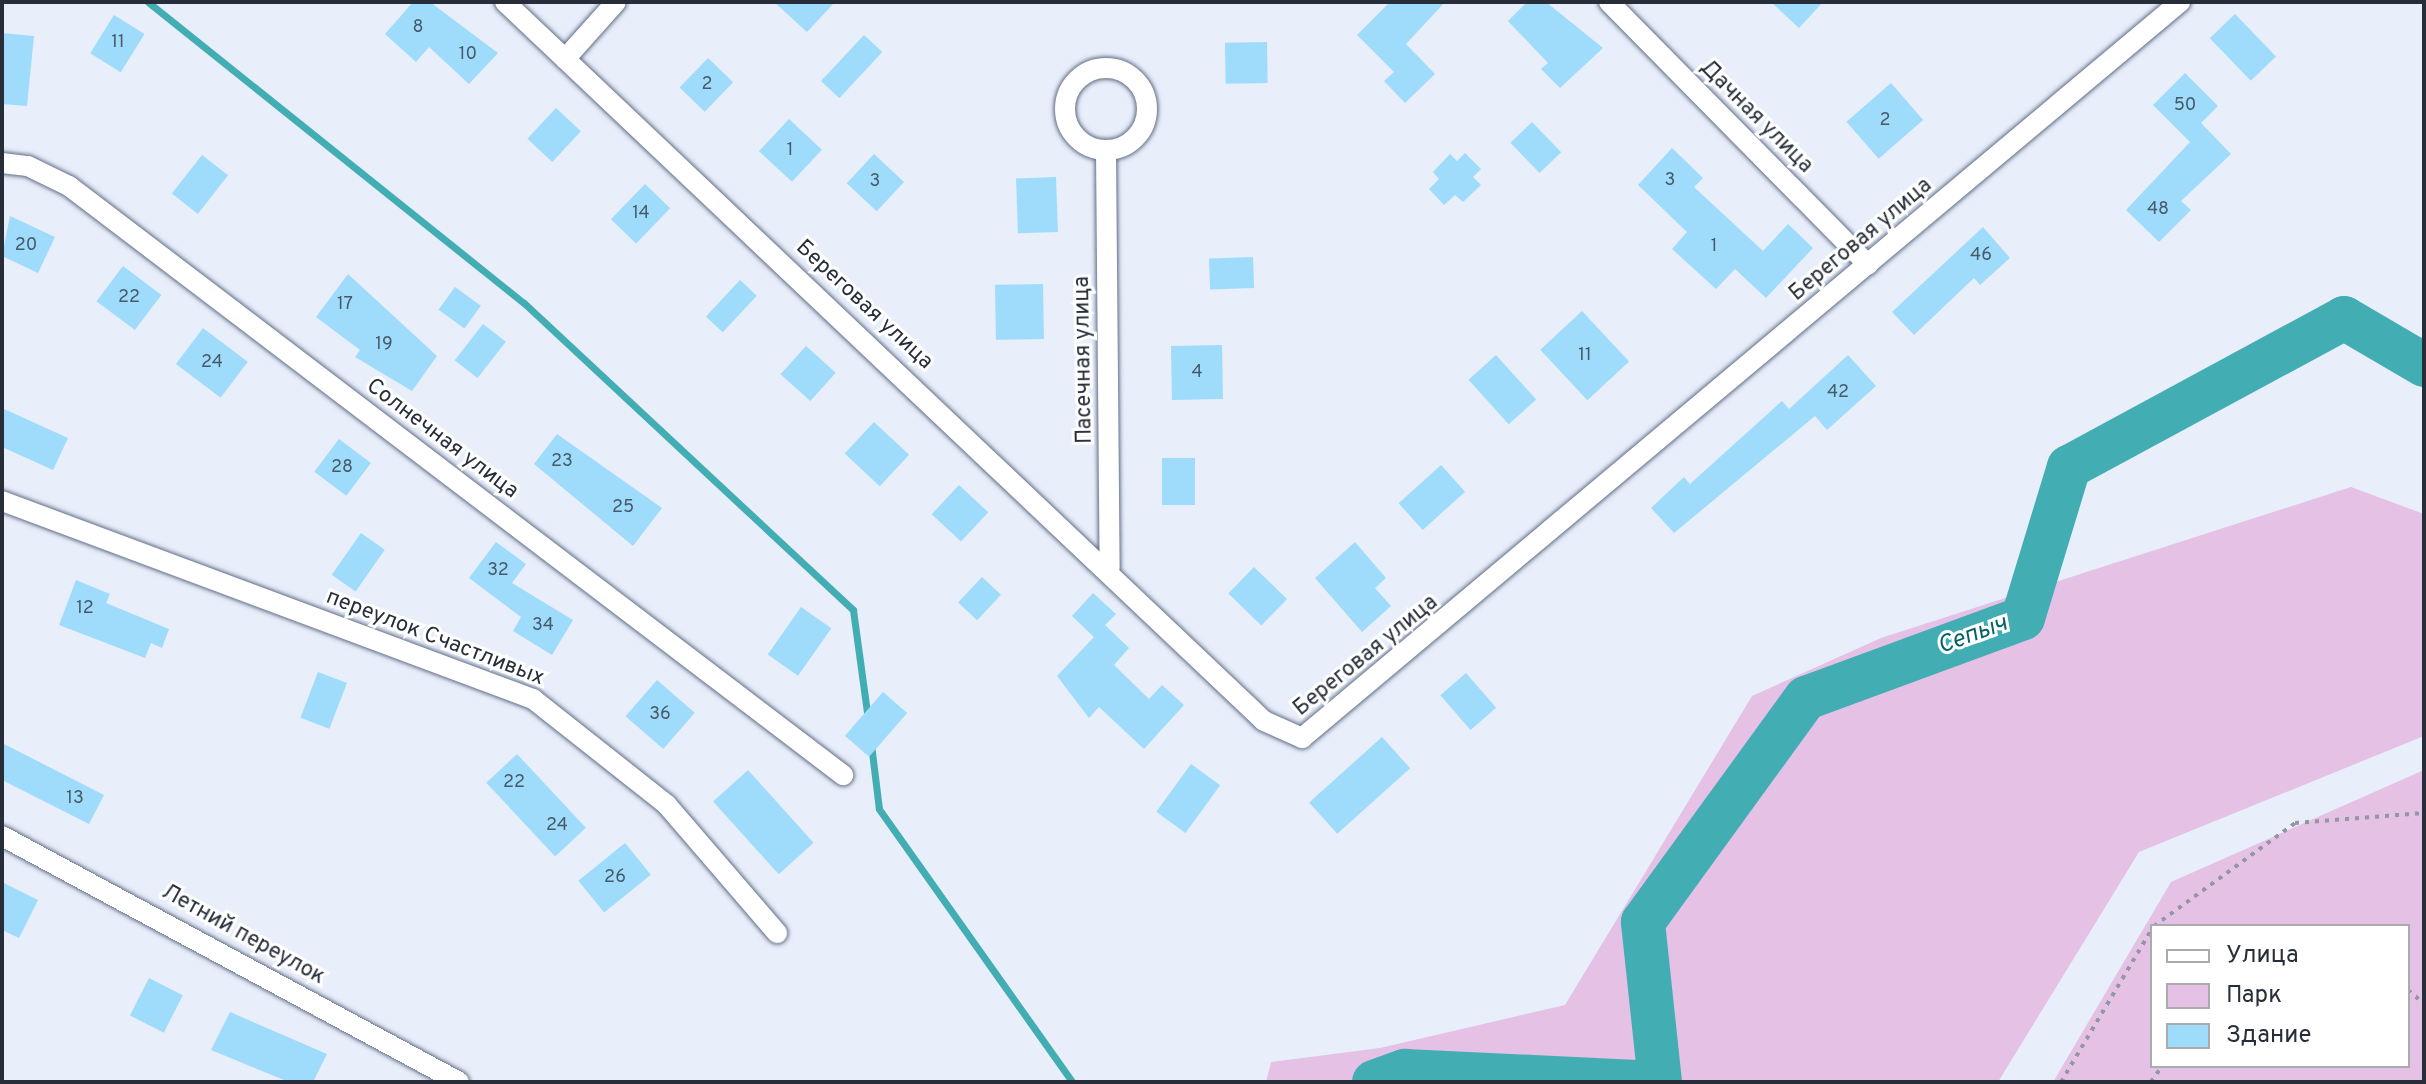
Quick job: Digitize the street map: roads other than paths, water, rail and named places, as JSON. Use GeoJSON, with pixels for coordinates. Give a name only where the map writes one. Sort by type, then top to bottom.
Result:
{"type":"FeatureCollection","features":[{"type":"Feature","properties":{"kind":"street","name":"Береговая улица"},"geometry":{"type":"LineString","coordinates":[[505,2],[1110,568],[1264,721],[1302,738],[2180,2]]}},
{"type":"Feature","properties":{"kind":"street"},"geometry":{"type":"LineString","coordinates":[[565,59],[616,2]]}},
{"type":"Feature","properties":{"kind":"street","name":"Дачная улица"},"geometry":{"type":"LineString","coordinates":[[1609,2],[1868,265]]}},
{"type":"Feature","properties":{"kind":"street"},"geometry":{"type":"LineString","coordinates":[[1102,67],[1133,77],[1148,107],[1137,137],[1106,151],[1076,138],[1065,110],[1075,81],[1102,67]]}},
{"type":"Feature","properties":{"kind":"street","name":"Пасечная улица"},"geometry":{"type":"LineString","coordinates":[[1106,151],[1110,568]]}},
{"type":"Feature","properties":{"kind":"street","name":"Солнечная улица"},"geometry":{"type":"LineString","coordinates":[[2,163],[28,166],[69,186],[843,775]]}},
{"type":"Feature","properties":{"kind":"street","name":"переулок Счастливых"},"geometry":{"type":"LineString","coordinates":[[2,501],[533,699],[667,805],[777,933]]}},
{"type":"Feature","properties":{"kind":"street","name":"Летний переулок"},"geometry":{"type":"LineString","coordinates":[[2,836],[459,1082]]}},
{"type":"Feature","properties":{"kind":"waterway"},"geometry":{"type":"LineString","coordinates":[[148,2],[524,303],[853,610],[868,720]]}},
{"type":"Feature","properties":{"kind":"waterway","name":"Сепыч"},"geometry":{"type":"LineString","coordinates":[[1660,1082],[1643,922],[1806,698],[2023,618],[2069,467],[2344,318],[2424,365]]}},
{"type":"Feature","properties":{"kind":"waterway"},"geometry":{"type":"LineString","coordinates":[[871,744],[879,809],[1072,1082]]}},
{"type":"Feature","properties":{"kind":"waterway","name":"Сепыч"},"geometry":{"type":"LineString","coordinates":[[1374,1082],[1405,1071],[1642,1082]]}}]}
